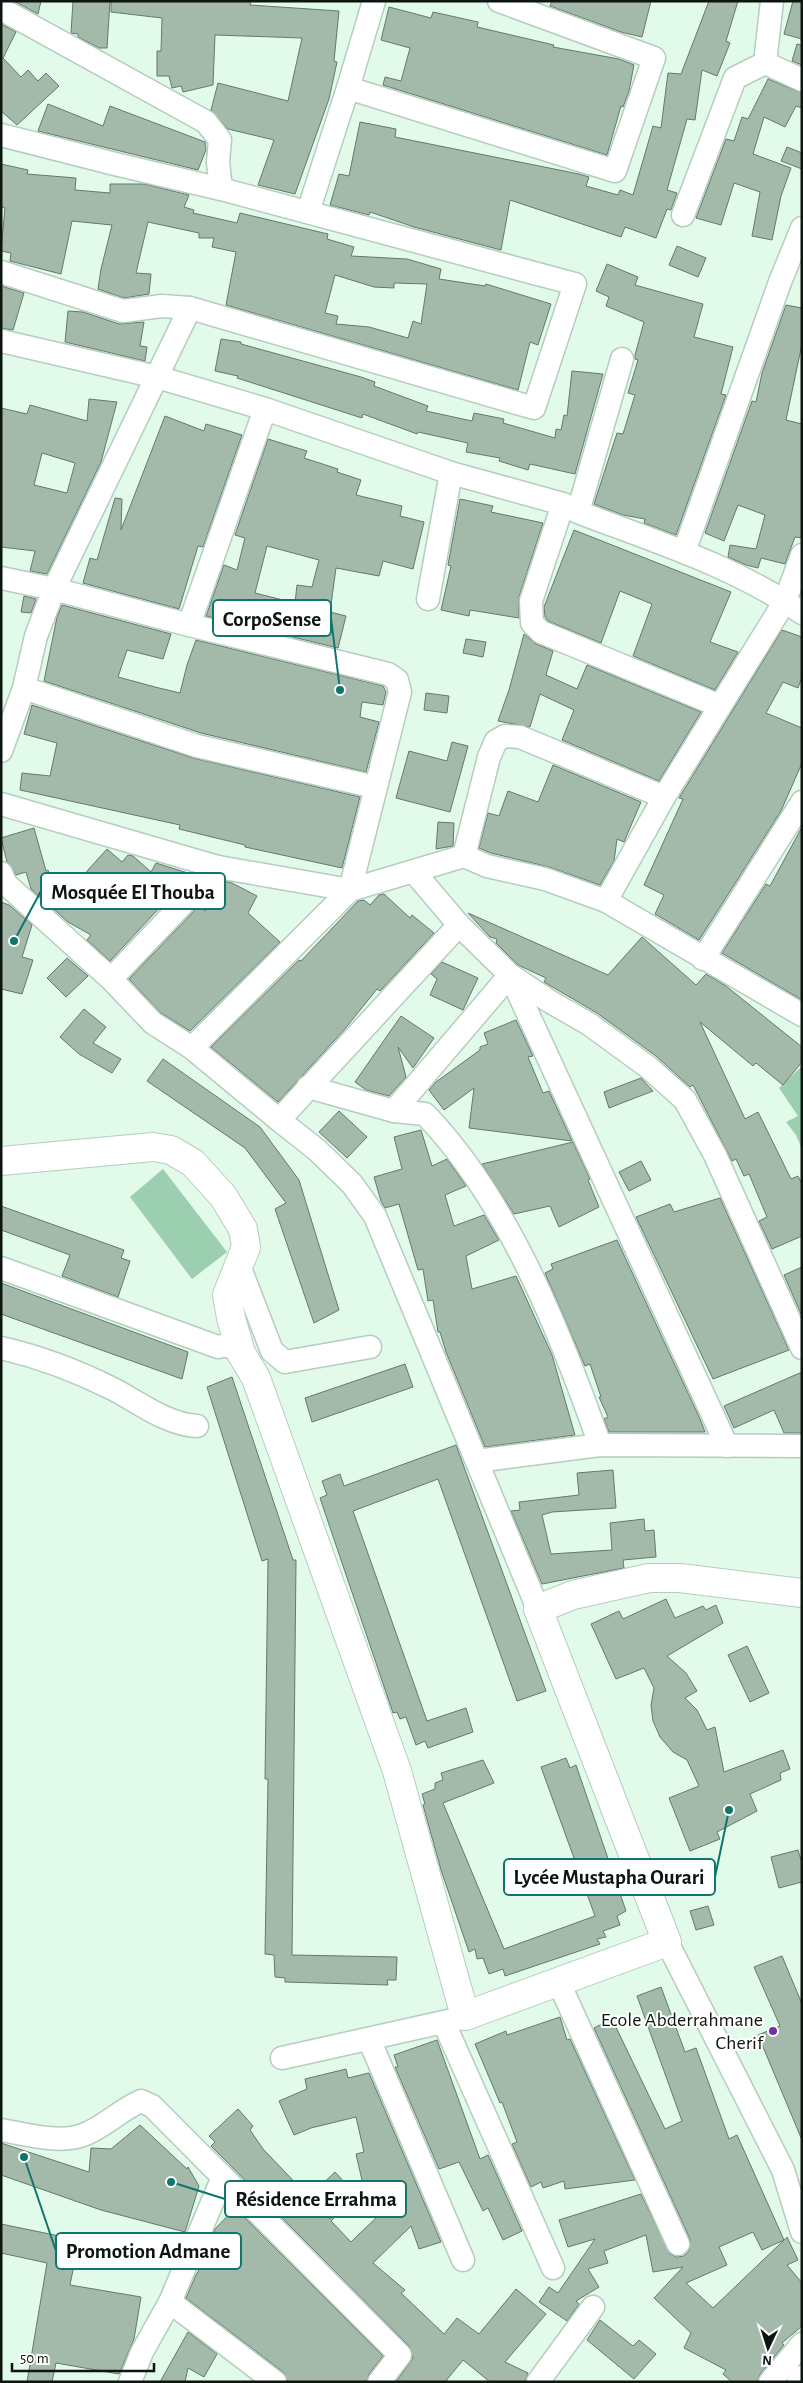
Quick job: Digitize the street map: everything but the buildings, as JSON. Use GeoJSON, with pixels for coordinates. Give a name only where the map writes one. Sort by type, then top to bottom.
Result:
{"type":"FeatureCollection","features":[{"type":"Feature","properties":{"kind":"street"},"geometry":{"type":"LineString","coordinates":[[308,212],[374,1]]}},
{"type":"Feature","properties":{"kind":"street"},"geometry":{"type":"LineString","coordinates":[[348,88],[615,171],[654,58],[499,1]]}},
{"type":"Feature","properties":{"kind":"street"},"geometry":{"type":"LineString","coordinates":[[765,63],[772,1]]}},
{"type":"Feature","properties":{"kind":"street"},"geometry":{"type":"LineString","coordinates":[[1,9],[206,122],[220,140],[218,162],[221,189]]}},
{"type":"Feature","properties":{"kind":"street"},"geometry":{"type":"LineString","coordinates":[[765,63],[802,80]]}},
{"type":"Feature","properties":{"kind":"street"},"geometry":{"type":"LineString","coordinates":[[683,215],[736,78],[765,63]]}},
{"type":"Feature","properties":{"kind":"street"},"geometry":{"type":"LineString","coordinates":[[1,135],[221,189],[575,284],[534,408],[190,308],[162,306],[123,311],[1,272]]}},
{"type":"Feature","properties":{"kind":"street"},"geometry":{"type":"LineString","coordinates":[[684,552],[771,308],[802,228]]}},
{"type":"Feature","properties":{"kind":"street"},"geometry":{"type":"LineString","coordinates":[[1,750],[24,688],[36,636],[54,589],[190,308]]}},
{"type":"Feature","properties":{"kind":"street"},"geometry":{"type":"LineString","coordinates":[[1,341],[157,377],[265,409],[451,473],[570,508],[684,552],[794,607]]}},
{"type":"Feature","properties":{"kind":"street"},"geometry":{"type":"LineString","coordinates":[[622,359],[570,508],[530,601],[532,623],[541,632],[720,706]]}},
{"type":"Feature","properties":{"kind":"street"},"geometry":{"type":"LineString","coordinates":[[189,626],[265,409]]}},
{"type":"Feature","properties":{"kind":"street"},"geometry":{"type":"LineString","coordinates":[[428,599],[451,473]]}},
{"type":"Feature","properties":{"kind":"street"},"geometry":{"type":"LineString","coordinates":[[606,901],[664,797],[720,706],[794,607],[802,554]]}},
{"type":"Feature","properties":{"kind":"street"},"geometry":{"type":"LineString","coordinates":[[1,578],[54,589],[189,626],[388,674],[397,680],[400,692],[350,890],[192,1048]]}},
{"type":"Feature","properties":{"kind":"street"},"geometry":{"type":"LineString","coordinates":[[24,688],[197,746],[375,787]]}},
{"type":"Feature","properties":{"kind":"street"},"geometry":{"type":"LineString","coordinates":[[464,856],[489,757],[496,741],[505,736],[520,737],[664,797]]}},
{"type":"Feature","properties":{"kind":"street"},"geometry":{"type":"LineString","coordinates":[[703,959],[802,802]]}},
{"type":"Feature","properties":{"kind":"street"},"geometry":{"type":"LineString","coordinates":[[1,804],[218,867],[350,890],[464,856],[487,866],[545,879],[606,901],[802,1015]]}},
{"type":"Feature","properties":{"kind":"street"},"geometry":{"type":"LineString","coordinates":[[111,979],[218,867]]}},
{"type":"Feature","properties":{"kind":"street"},"geometry":{"type":"LineString","coordinates":[[414,872],[459,924],[510,975],[604,1035],[648,1067],[685,1100],[715,1155],[802,1348]]}},
{"type":"Feature","properties":{"kind":"street"},"geometry":{"type":"LineString","coordinates":[[1,873],[6,884],[111,979],[153,1023],[192,1048],[317,1150],[352,1184],[375,1216],[538,1609],[667,1942],[793,2169],[802,2232]]}},
{"type":"Feature","properties":{"kind":"street"},"geometry":{"type":"LineString","coordinates":[[279,1120],[459,924]]}},
{"type":"Feature","properties":{"kind":"street"},"geometry":{"type":"LineString","coordinates":[[394,1112],[510,975]]}},
{"type":"Feature","properties":{"kind":"street"},"geometry":{"type":"LineString","coordinates":[[510,975],[726,1446]]}},
{"type":"Feature","properties":{"kind":"street"},"geometry":{"type":"LineString","coordinates":[[308,1087],[394,1112],[425,1114],[445,1134],[482,1185],[529,1271],[579,1385],[600,1445]]}},
{"type":"Feature","properties":{"kind":"street"},"geometry":{"type":"LineString","coordinates":[[1,1160],[127,1148],[153,1147],[172,1150],[193,1163],[223,1196],[243,1230],[246,1247],[240,1268],[233,1276],[228,1295],[231,1318],[241,1354],[256,1378],[397,1771],[455,2020],[553,2268]]}},
{"type":"Feature","properties":{"kind":"street"},"geometry":{"type":"LineString","coordinates":[[1,1268],[218,1347],[227,1345],[241,1354]]}},
{"type":"Feature","properties":{"kind":"street"},"geometry":{"type":"LineString","coordinates":[[240,1268],[272,1351],[285,1362],[370,1347]]}},
{"type":"Feature","properties":{"kind":"street"},"geometry":{"type":"LineString","coordinates":[[1,1348],[40,1358],[77,1372],[182,1425],[197,1426]]}},
{"type":"Feature","properties":{"kind":"street"},"geometry":{"type":"LineString","coordinates":[[477,1461],[600,1445],[802,1446]]}},
{"type":"Feature","properties":{"kind":"street"},"geometry":{"type":"LineString","coordinates":[[538,1609],[573,1595],[649,1578],[680,1578],[802,1593]]}},
{"type":"Feature","properties":{"kind":"street"},"geometry":{"type":"LineString","coordinates":[[282,2058],[455,2020],[667,1942]]}},
{"type":"Feature","properties":{"kind":"street"},"geometry":{"type":"LineString","coordinates":[[559,1982],[678,2244]]}},
{"type":"Feature","properties":{"kind":"street"},"geometry":{"type":"LineString","coordinates":[[370,2039],[463,2260]]}},
{"type":"Feature","properties":{"kind":"street"},"geometry":{"type":"LineString","coordinates":[[1,2130],[66,2138],[84,2135],[128,2107],[141,2102],[152,2106],[400,2355],[379,2382]]}},
{"type":"Feature","properties":{"kind":"street"},"geometry":{"type":"LineString","coordinates":[[130,2382],[142,2352],[170,2302],[223,2177]]}},
{"type":"Feature","properties":{"kind":"street"},"geometry":{"type":"LineString","coordinates":[[170,2302],[275,2382]]}},
{"type":"Feature","properties":{"kind":"street"},"geometry":{"type":"LineString","coordinates":[[538,2382],[593,2306]]}},
{"type":"Feature","properties":{"kind":"street"},"geometry":{"type":"LineString","coordinates":[[770,2382],[802,2344]]}},
{"type":"Feature","properties":{"kind":"street"},"geometry":{"type":"LineString","coordinates":[[798,2382],[802,2377]]}},
{"type":"Feature","properties":{"kind":"green space"},"geometry":{"type":"Polygon","coordinates":[[[802,1066],[802,1149],[796,1135],[786,1122],[798,1116],[779,1088],[802,1066]]]}},
{"type":"Feature","properties":{"kind":"green space"},"geometry":{"type":"Polygon","coordinates":[[[163,1169],[227,1252],[192,1279],[130,1197],[163,1169]]]}},
{"type":"Feature","properties":{"kind":"place","name":"CorpoSense"},"geometry":{"type":"Point","coordinates":[340,690]}},
{"type":"Feature","properties":{"kind":"place","name":"Mosquée El Thouba"},"geometry":{"type":"Point","coordinates":[14,941]}},
{"type":"Feature","properties":{"kind":"place","name":"Lycée Mustapha Ourari"},"geometry":{"type":"Point","coordinates":[729,1810]}},
{"type":"Feature","properties":{"kind":"place","name":"Ecole Abderrahmane Cherif"},"geometry":{"type":"Point","coordinates":[773,2031]}},
{"type":"Feature","properties":{"kind":"place","name":"Promotion Admane"},"geometry":{"type":"Point","coordinates":[24,2157]}},
{"type":"Feature","properties":{"kind":"place","name":"Résidence Errahma"},"geometry":{"type":"Point","coordinates":[171,2182]}}]}
